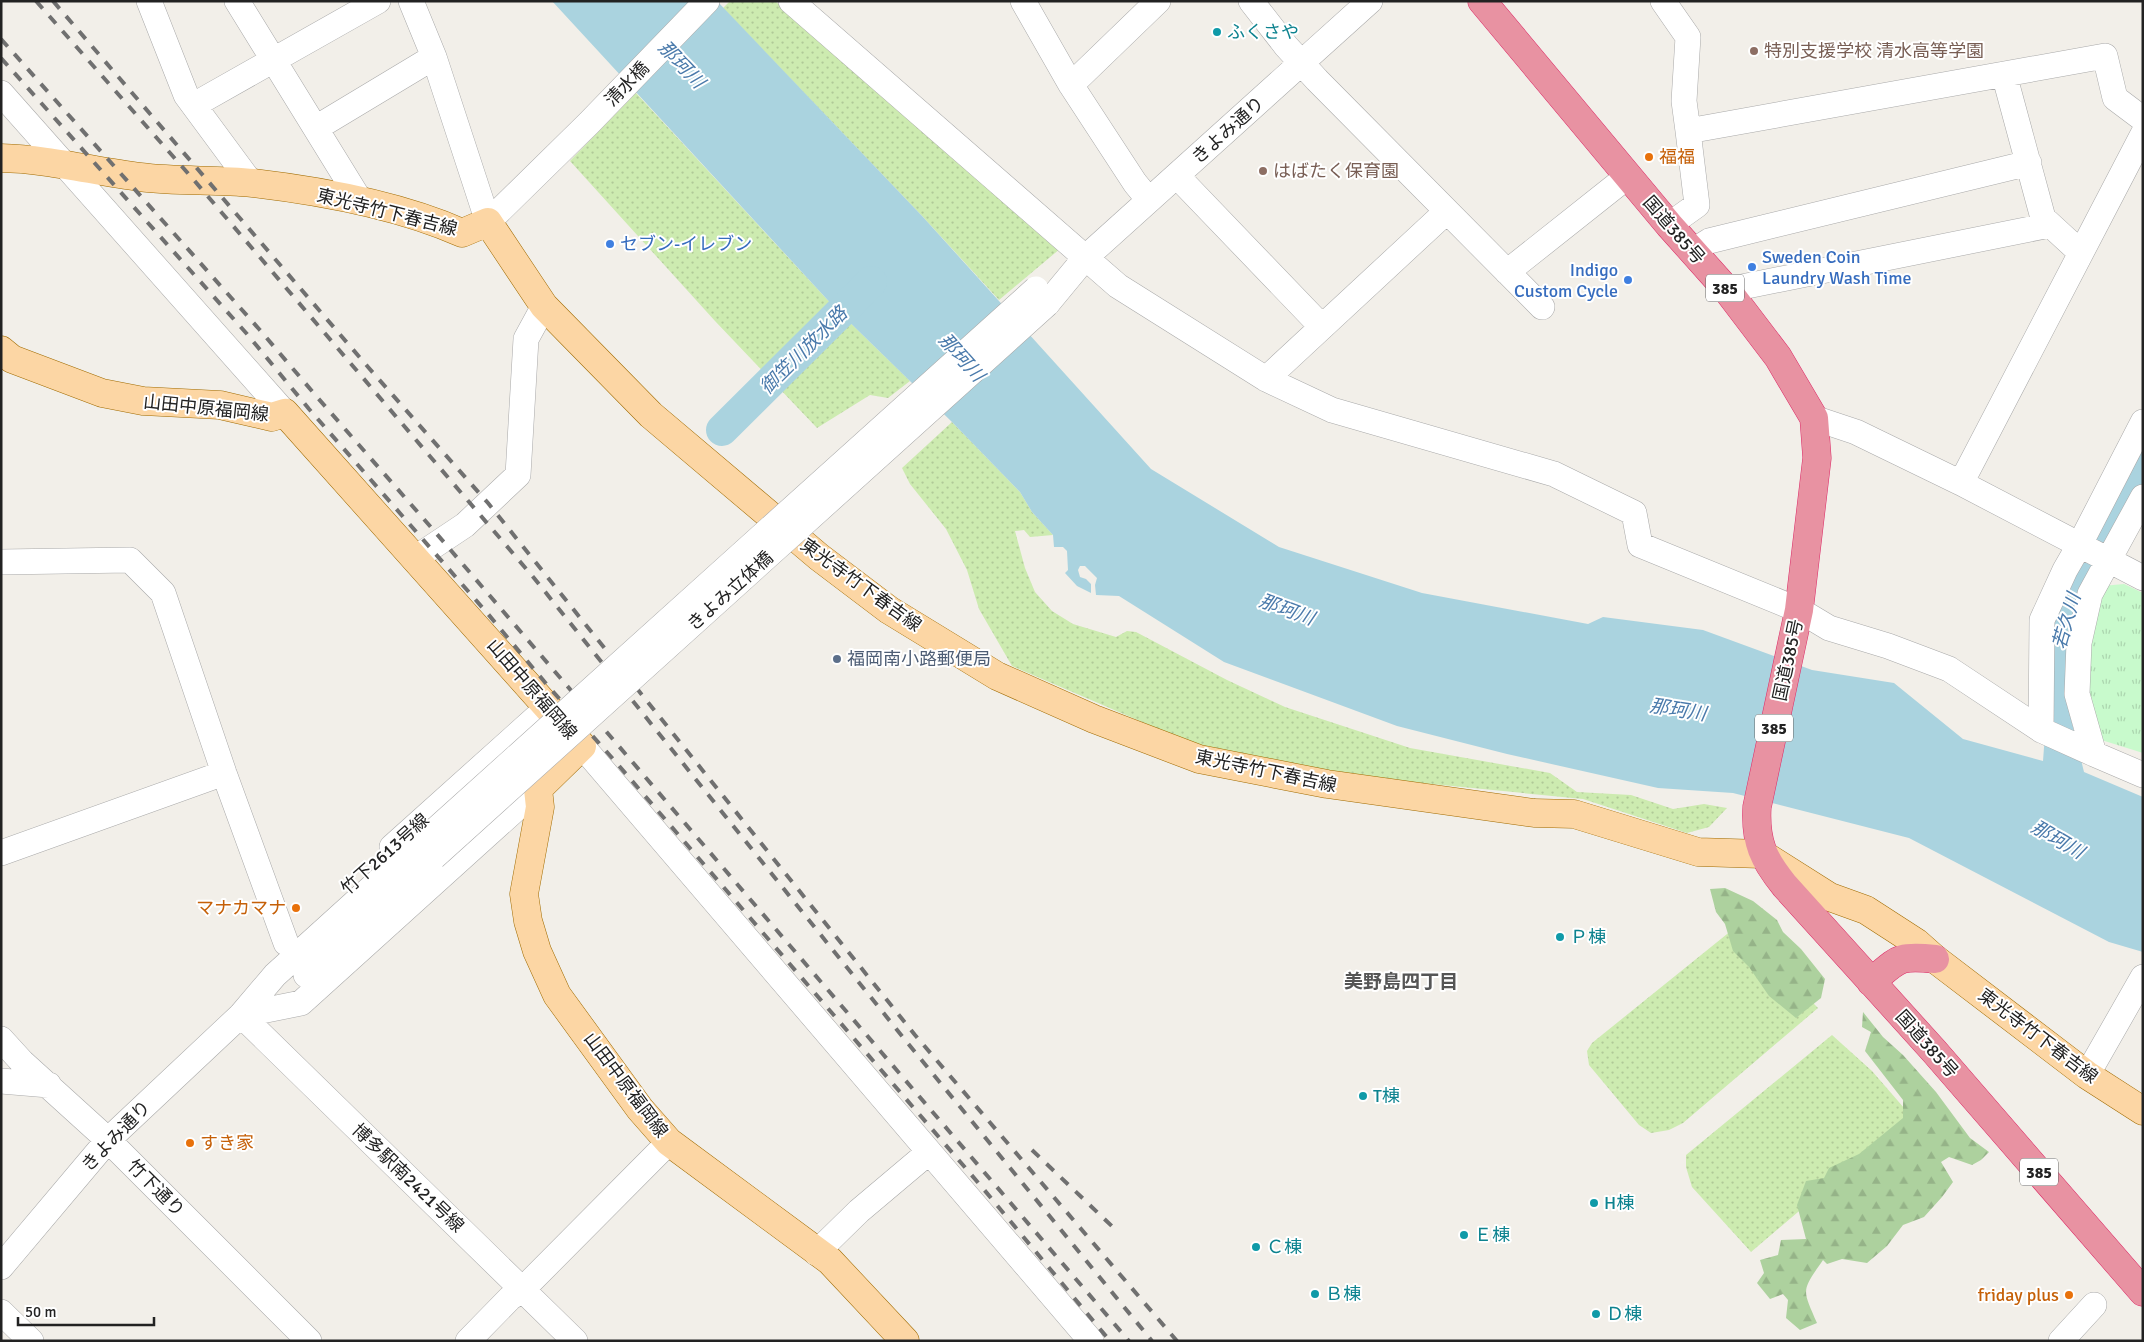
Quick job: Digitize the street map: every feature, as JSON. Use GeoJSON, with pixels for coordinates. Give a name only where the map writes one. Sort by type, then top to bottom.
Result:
{"type":"FeatureCollection","features":[{"type":"Feature","properties":{"kind":"highway","name":"国道385号"},"geometry":{"type":"LineString","coordinates":[[1482,1],[1669,225],[1726,290],[1778,357],[1814,418],[1817,458],[1796,622],[1757,807],[1756,822],[1762,854],[1780,880],[1934,1051],[2143,1292]]}},
{"type":"Feature","properties":{"kind":"highway"},"geometry":{"type":"LineString","coordinates":[[1871,982],[1899,959],[1911,956],[1935,959]]}},
{"type":"Feature","properties":{"kind":"main road","name":"東光寺竹下春吉線"},"geometry":{"type":"LineString","coordinates":[[1,158],[66,164],[141,177],[251,183],[361,202],[436,221],[462,233],[488,222],[544,306],[651,415],[819,557],[889,610],[997,676],[1094,719],[1199,759],[1327,784],[1534,813],[1574,814],[1698,852],[1762,854],[1830,897],[1866,910],[1917,943],[1935,959],[2087,1075],[2143,1111]]}},
{"type":"Feature","properties":{"kind":"main road","name":"山田中原福岡線"},"geometry":{"type":"LineString","coordinates":[[1,350],[12,359],[102,393],[143,401],[220,405],[272,417],[285,413],[582,746],[538,789],[540,807],[524,894],[528,921],[537,951],[556,995],[594,1044],[640,1109],[669,1142],[816,1253],[830,1261],[905,1341]]}},
{"type":"Feature","properties":{"kind":"street"},"geometry":{"type":"LineString","coordinates":[[149,1],[186,95],[251,183]]}},
{"type":"Feature","properties":{"kind":"street"},"geometry":{"type":"LineString","coordinates":[[237,1],[361,202]]}},
{"type":"Feature","properties":{"kind":"street"},"geometry":{"type":"LineString","coordinates":[[194,105],[378,1]]}},
{"type":"Feature","properties":{"kind":"street"},"geometry":{"type":"LineString","coordinates":[[411,1],[434,57],[488,222]]}},
{"type":"Feature","properties":{"kind":"street","name":"清水橋"},"geometry":{"type":"LineString","coordinates":[[488,222],[589,123],[707,1]]}},
{"type":"Feature","properties":{"kind":"street"},"geometry":{"type":"LineString","coordinates":[[791,1],[1118,286],[1266,379],[1332,410],[1554,474],[1634,513],[1640,545],[1796,622],[1829,628],[1888,646],[1949,669],[2044,732],[2143,774]]}},
{"type":"Feature","properties":{"kind":"street"},"geometry":{"type":"LineString","coordinates":[[1023,1],[1071,85],[1135,183],[1149,200]]}},
{"type":"Feature","properties":{"kind":"street"},"geometry":{"type":"LineString","coordinates":[[1071,85],[1158,1]]}},
{"type":"Feature","properties":{"kind":"street"},"geometry":{"type":"LineString","coordinates":[[1251,1],[1302,63],[1446,212],[1542,307]]}},
{"type":"Feature","properties":{"kind":"street","name":"きよみ通り"},"geometry":{"type":"LineString","coordinates":[[1041,297],[1370,1]]}},
{"type":"Feature","properties":{"kind":"street"},"geometry":{"type":"LineString","coordinates":[[1663,1],[1688,37],[1684,101],[1697,205],[1669,225]]}},
{"type":"Feature","properties":{"kind":"street"},"geometry":{"type":"LineString","coordinates":[[1688,131],[2105,56],[2115,98],[2142,132],[1961,483]]}},
{"type":"Feature","properties":{"kind":"street"},"geometry":{"type":"LineString","coordinates":[[316,128],[434,57]]}},
{"type":"Feature","properties":{"kind":"street"},"geometry":{"type":"LineString","coordinates":[[2004,74],[2043,218],[2080,252]]}},
{"type":"Feature","properties":{"kind":"street"},"geometry":{"type":"LineString","coordinates":[[1,93],[285,413]]}},
{"type":"Feature","properties":{"kind":"street"},"geometry":{"type":"LineString","coordinates":[[1693,251],[1709,241],[2028,164]]}},
{"type":"Feature","properties":{"kind":"street"},"geometry":{"type":"LineString","coordinates":[[1177,176],[1322,327]]}},
{"type":"Feature","properties":{"kind":"street"},"geometry":{"type":"LineString","coordinates":[[1507,272],[1628,176]]}},
{"type":"Feature","properties":{"kind":"street"},"geometry":{"type":"LineString","coordinates":[[1266,379],[1446,212]]}},
{"type":"Feature","properties":{"kind":"street"},"geometry":{"type":"LineString","coordinates":[[1726,290],[2050,224]]}},
{"type":"Feature","properties":{"kind":"street","name":"きよみ立体橋"},"geometry":{"type":"LineString","coordinates":[[429,849],[1041,297]]}},
{"type":"Feature","properties":{"kind":"street"},"geometry":{"type":"LineString","coordinates":[[414,559],[465,524],[518,475],[526,339],[544,306]]}},
{"type":"Feature","properties":{"kind":"street"},"geometry":{"type":"LineString","coordinates":[[1814,418],[1856,432],[1961,483],[2143,578]]}},
{"type":"Feature","properties":{"kind":"street"},"geometry":{"type":"LineString","coordinates":[[2044,732],[2042,620],[2064,570],[2081,545],[2143,422]]}},
{"type":"Feature","properties":{"kind":"street"},"geometry":{"type":"LineString","coordinates":[[2091,753],[2077,694],[2079,643],[2090,594],[2107,559],[2143,496]]}},
{"type":"Feature","properties":{"kind":"street"},"geometry":{"type":"LineString","coordinates":[[1,562],[130,560],[163,593],[224,773],[286,943]]}},
{"type":"Feature","properties":{"kind":"street","name":"竹下2613号線"},"geometry":{"type":"LineString","coordinates":[[241,1015],[262,966],[548,707]]}},
{"type":"Feature","properties":{"kind":"street"},"geometry":{"type":"LineString","coordinates":[[582,746],[1091,1341]]}},
{"type":"Feature","properties":{"kind":"street"},"geometry":{"type":"LineString","coordinates":[[1,853],[224,773]]}},
{"type":"Feature","properties":{"kind":"street"},"geometry":{"type":"LineString","coordinates":[[241,1015],[301,1003],[538,789]]}},
{"type":"Feature","properties":{"kind":"street","name":"きよみ通り"},"geometry":{"type":"LineString","coordinates":[[1,1268],[108,1140],[241,1015],[275,975],[429,849]]}},
{"type":"Feature","properties":{"kind":"street"},"geometry":{"type":"LineString","coordinates":[[2087,1075],[2142,978]]}},
{"type":"Feature","properties":{"kind":"street","name":"博多駅南2421号線"},"geometry":{"type":"LineString","coordinates":[[241,1015],[575,1341]]}},
{"type":"Feature","properties":{"kind":"street","name":"竹下通り"},"geometry":{"type":"LineString","coordinates":[[1,1039],[22,1062],[108,1140],[309,1341]]}},
{"type":"Feature","properties":{"kind":"street"},"geometry":{"type":"LineString","coordinates":[[1,1081],[49,1086]]}},
{"type":"Feature","properties":{"kind":"street"},"geometry":{"type":"LineString","coordinates":[[468,1341],[510,1298],[523,1289],[669,1142]]}},
{"type":"Feature","properties":{"kind":"street"},"geometry":{"type":"LineString","coordinates":[[816,1253],[859,1211],[929,1152]]}},
{"type":"Feature","properties":{"kind":"street"},"geometry":{"type":"LineString","coordinates":[[2061,1341],[2094,1305]]}},
{"type":"Feature","properties":{"kind":"street"},"geometry":{"type":"LineString","coordinates":[[1,1312],[31,1341]]}},
{"type":"Feature","properties":{"kind":"green space"},"geometry":{"type":"Polygon","coordinates":[[[730,1],[775,1],[1061,248],[999,300],[923,217],[723,8],[730,1]]]}},
{"type":"Feature","properties":{"kind":"green space"},"geometry":{"type":"Polygon","coordinates":[[[636,93],[835,308],[910,381],[888,398],[870,395],[817,428],[715,321],[570,161],[636,93]]]}},
{"type":"Feature","properties":{"kind":"green space"},"geometry":{"type":"Polygon","coordinates":[[[952,422],[1020,492],[1032,512],[1053,535],[1030,537],[1024,530],[1015,531],[1025,568],[1035,592],[1052,611],[1073,624],[1116,637],[1127,631],[1136,632],[1227,680],[1285,707],[1410,748],[1550,773],[1577,792],[1631,795],[1673,809],[1704,804],[1727,808],[1709,827],[1687,833],[1583,799],[1350,776],[1205,749],[1012,666],[979,609],[967,570],[946,529],[910,484],[902,468],[952,422]]]}},
{"type":"Feature","properties":{"kind":"green space"},"geometry":{"type":"Polygon","coordinates":[[[2124,584],[2143,593],[2143,753],[2095,738],[2083,691],[2102,586],[2124,584]]]}},
{"type":"Feature","properties":{"kind":"green space"},"geometry":{"type":"Polygon","coordinates":[[[1725,888],[1753,901],[1777,920],[1783,932],[1801,949],[1825,979],[1821,998],[1796,1018],[1769,996],[1749,967],[1733,951],[1725,924],[1716,912],[1710,889],[1725,888]]]}},
{"type":"Feature","properties":{"kind":"green space"},"geometry":{"type":"Polygon","coordinates":[[[1737,926],[1818,1008],[1683,1123],[1669,1130],[1651,1133],[1639,1125],[1589,1065],[1587,1051],[1592,1043],[1737,926]]]}},
{"type":"Feature","properties":{"kind":"green space"},"geometry":{"type":"Polygon","coordinates":[[[1863,1012],[1883,1037],[1903,1055],[1936,1092],[1970,1138],[1989,1152],[1972,1165],[1949,1157],[1941,1162],[1953,1182],[1924,1217],[1903,1225],[1887,1246],[1867,1263],[1842,1259],[1827,1264],[1823,1260],[1807,1285],[1806,1290],[1817,1323],[1800,1330],[1786,1318],[1788,1300],[1783,1294],[1770,1299],[1757,1283],[1764,1273],[1760,1260],[1778,1255],[1781,1240],[1806,1239],[1797,1205],[1806,1181],[1824,1178],[1829,1168],[1859,1154],[1903,1118],[1903,1100],[1865,1051],[1871,1032],[1862,1027],[1863,1012]]]}},
{"type":"Feature","properties":{"kind":"green space"},"geometry":{"type":"Polygon","coordinates":[[[1832,1035],[1872,1071],[1911,1116],[1751,1252],[1692,1187],[1686,1167],[1686,1155],[1832,1035]]]}},
{"type":"Feature","properties":{"kind":"water"},"geometry":{"type":"Polygon","coordinates":[[[552,1],[717,1],[923,217],[1151,469],[1279,547],[1422,593],[1588,624],[1603,617],[1703,630],[1812,670],[1894,683],[1963,739],[2043,761],[2048,693],[2048,639],[2061,586],[2143,433],[2143,487],[2065,694],[2084,772],[2143,797],[2143,952],[2109,942],[1909,838],[1733,793],[1658,788],[1507,754],[1397,726],[1224,662],[1119,596],[1096,595],[1095,585],[1097,578],[1085,566],[1080,566],[1078,570],[1080,577],[1086,579],[1091,584],[1091,593],[1077,586],[1065,573],[1068,570],[1067,551],[1063,547],[1054,547],[1053,535],[1032,512],[1020,492],[952,422],[835,308],[552,1]]]}},
{"type":"Feature","properties":{"kind":"waterway","name":"御笠川放水路"},"geometry":{"type":"LineString","coordinates":[[722,430],[871,282]]}},
{"type":"Feature","properties":{"kind":"railway"},"geometry":{"type":"LineString","coordinates":[[36,1],[193,179],[534,578],[906,1041],[1152,1341]]}},
{"type":"Feature","properties":{"kind":"railway"},"geometry":{"type":"LineString","coordinates":[[53,1],[368,367],[488,503],[915,1035],[1177,1341]]}},
{"type":"Feature","properties":{"kind":"railway"},"geometry":{"type":"LineString","coordinates":[[1,39],[259,329],[436,533],[1129,1341]]}},
{"type":"Feature","properties":{"kind":"railway"},"geometry":{"type":"LineString","coordinates":[[1,58],[247,334],[309,409],[981,1186],[1110,1341]]}},
{"type":"Feature","properties":{"kind":"railway"},"geometry":{"type":"LineString","coordinates":[[1032,1150],[1117,1231]]}},
{"type":"Feature","properties":{"kind":"place","name":"ふくさや"},"geometry":{"type":"Point","coordinates":[1217,32]}},
{"type":"Feature","properties":{"kind":"place","name":"特別支援学校 清水高等学園"},"geometry":{"type":"Point","coordinates":[1754,51]}},
{"type":"Feature","properties":{"kind":"place","name":"福福"},"geometry":{"type":"Point","coordinates":[1649,157]}},
{"type":"Feature","properties":{"kind":"place","name":"はばたく保育園"},"geometry":{"type":"Point","coordinates":[1263,171]}},
{"type":"Feature","properties":{"kind":"place","name":"セブン-イレブン"},"geometry":{"type":"Point","coordinates":[610,244]}},
{"type":"Feature","properties":{"kind":"place","name":"Sweden Coin Laundry Wash Time"},"geometry":{"type":"Point","coordinates":[1752,267]}},
{"type":"Feature","properties":{"kind":"place","name":"Indigo Custom Cycle"},"geometry":{"type":"Point","coordinates":[1628,280]}},
{"type":"Feature","properties":{"kind":"place","name":"福岡南小路郵便局"},"geometry":{"type":"Point","coordinates":[837,659]}},
{"type":"Feature","properties":{"kind":"place","name":"マナカマナ"},"geometry":{"type":"Point","coordinates":[296,908]}},
{"type":"Feature","properties":{"kind":"place","name":"Ｐ棟"},"geometry":{"type":"Point","coordinates":[1560,937]}},
{"type":"Feature","properties":{"kind":"place","name":"T棟"},"geometry":{"type":"Point","coordinates":[1363,1096]}},
{"type":"Feature","properties":{"kind":"place","name":"すき家"},"geometry":{"type":"Point","coordinates":[190,1143]}},
{"type":"Feature","properties":{"kind":"place","name":"H棟"},"geometry":{"type":"Point","coordinates":[1594,1203]}},
{"type":"Feature","properties":{"kind":"place","name":"Ｅ棟"},"geometry":{"type":"Point","coordinates":[1464,1235]}},
{"type":"Feature","properties":{"kind":"place","name":"Ｃ棟"},"geometry":{"type":"Point","coordinates":[1256,1247]}},
{"type":"Feature","properties":{"kind":"place","name":"Ｂ棟"},"geometry":{"type":"Point","coordinates":[1315,1294]}},
{"type":"Feature","properties":{"kind":"place","name":"friday plus"},"geometry":{"type":"Point","coordinates":[2069,1295]}},
{"type":"Feature","properties":{"kind":"place","name":"Ｄ棟"},"geometry":{"type":"Point","coordinates":[1596,1314]}},
{"type":"Feature","properties":{"kind":"district","name":"美野島四丁目"},"geometry":{"type":"Point","coordinates":[1401,981]}},
{"type":"Feature","properties":{"kind":"water label","name":"那珂川"},"geometry":{"type":"Point","coordinates":[682,64]}},
{"type":"Feature","properties":{"kind":"water label","name":"那珂川"},"geometry":{"type":"Point","coordinates":[962,357]}},
{"type":"Feature","properties":{"kind":"water label","name":"那珂川"},"geometry":{"type":"Point","coordinates":[1287,609]}},
{"type":"Feature","properties":{"kind":"water label","name":"若久川"},"geometry":{"type":"Point","coordinates":[2066,621]}},
{"type":"Feature","properties":{"kind":"water label","name":"那珂川"},"geometry":{"type":"Point","coordinates":[1678,709]}},
{"type":"Feature","properties":{"kind":"water label","name":"那珂川"},"geometry":{"type":"Point","coordinates":[2058,839]}}]}
